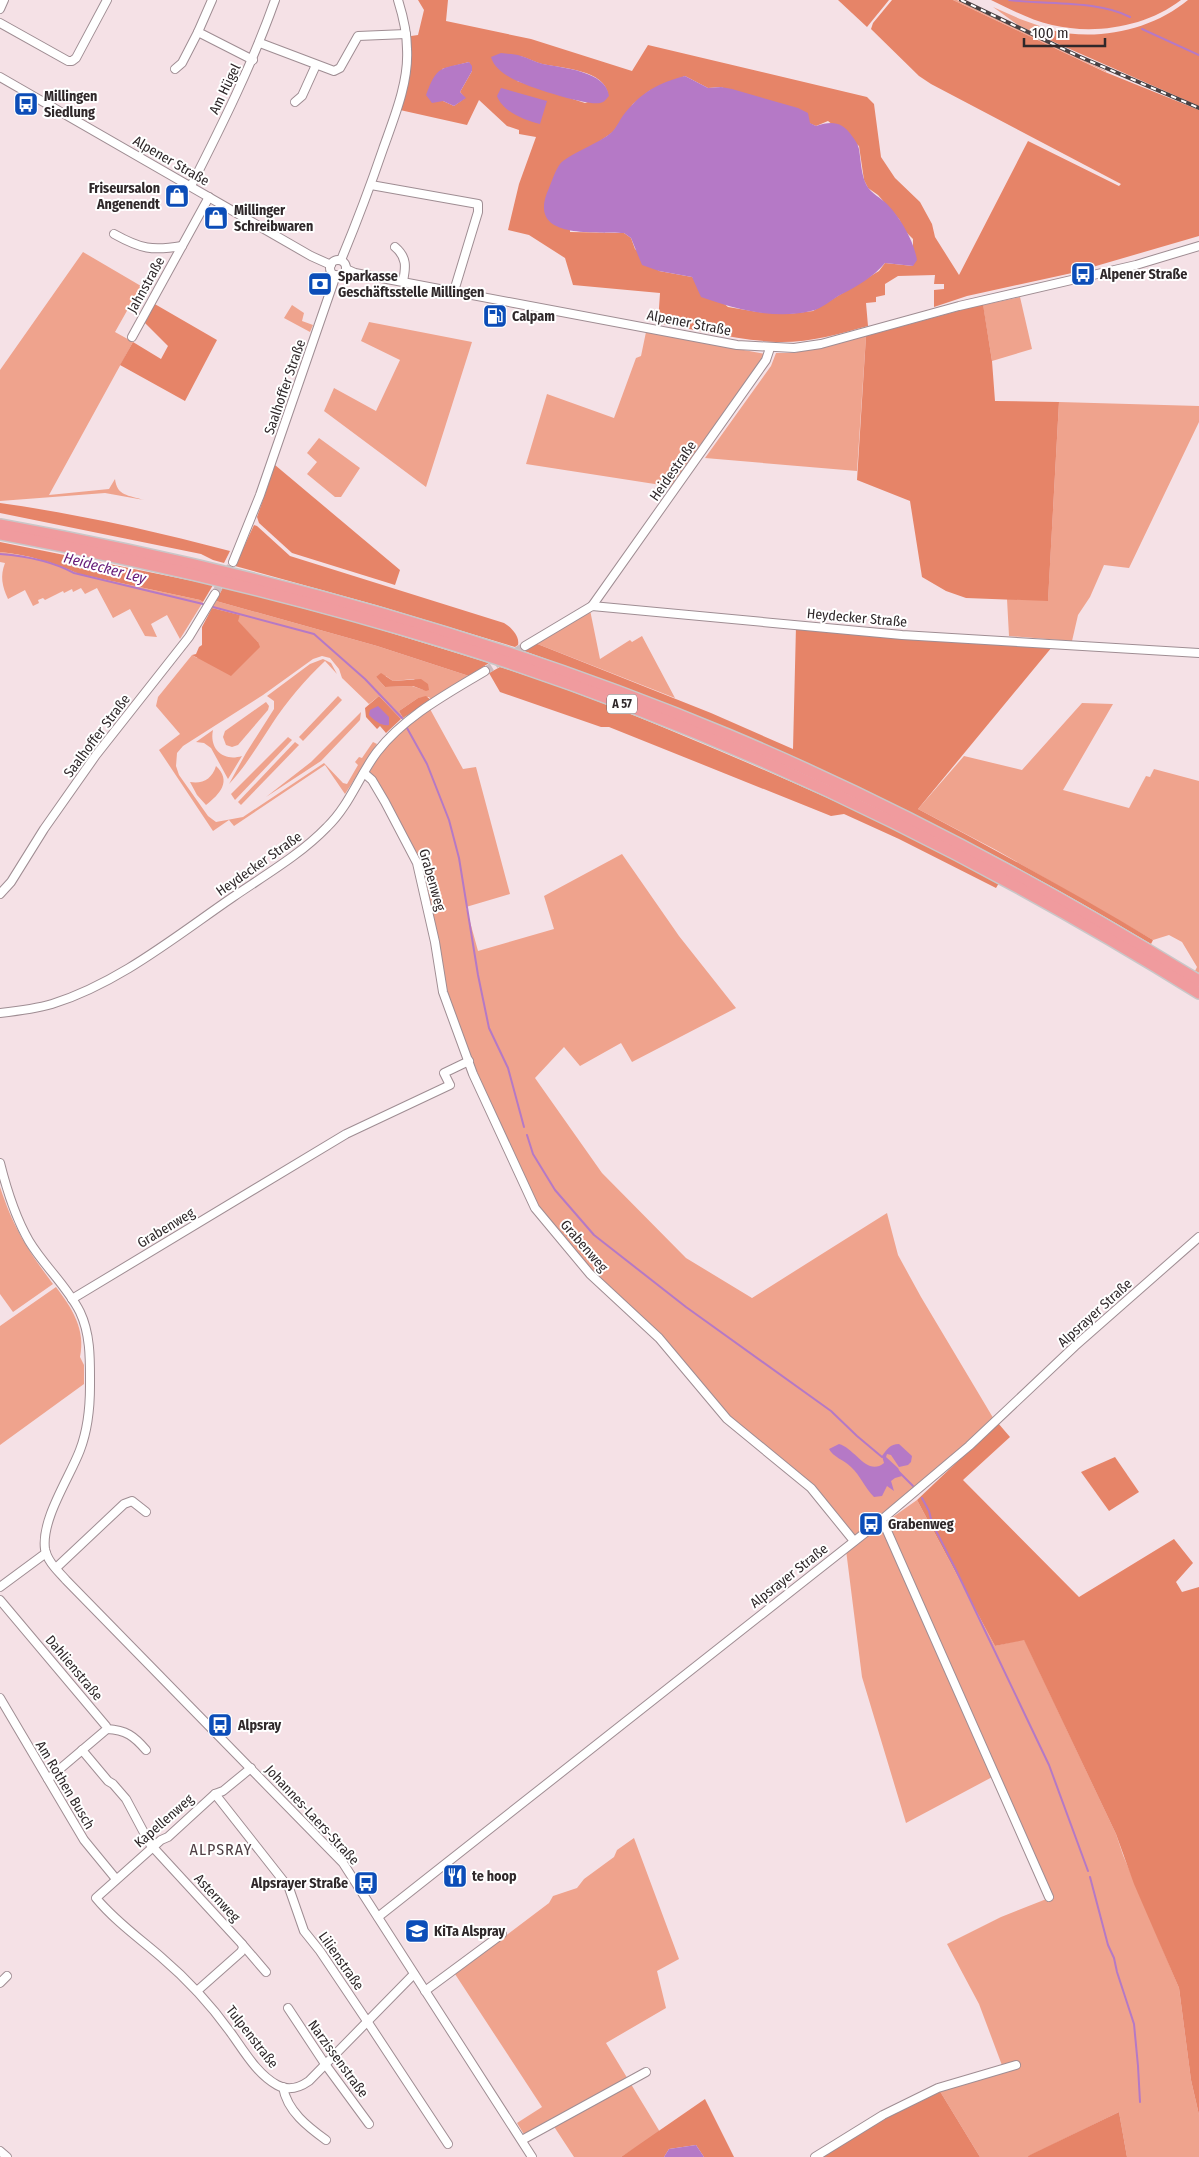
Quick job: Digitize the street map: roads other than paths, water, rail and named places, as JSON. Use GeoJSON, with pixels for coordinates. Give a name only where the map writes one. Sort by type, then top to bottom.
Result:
{"type":"FeatureCollection","features":[{"type":"Feature","properties":{"kind":"highway","name":"A 57"},"geometry":{"type":"LineString","coordinates":[[0,525],[106,544],[284,586],[458,636],[643,702],[727,735],[920,824],[1018,875],[1111,927],[1199,981]]}},
{"type":"Feature","properties":{"kind":"highway","name":"A 57"},"geometry":{"type":"LineString","coordinates":[[0,534],[101,553],[281,595],[450,644],[618,702],[727,746],[867,809],[994,873],[1199,993]]}},
{"type":"Feature","properties":{"kind":"street"},"geometry":{"type":"LineString","coordinates":[[0,8],[4,0]]}},
{"type":"Feature","properties":{"kind":"street"},"geometry":{"type":"LineString","coordinates":[[0,22],[68,61],[72,61],[76,58],[107,0]]}},
{"type":"Feature","properties":{"kind":"street"},"geometry":{"type":"LineString","coordinates":[[175,68],[182,63],[212,0]]}},
{"type":"Feature","properties":{"kind":"street","name":"Am Hügel"},"geometry":{"type":"LineString","coordinates":[[191,186],[260,43],[275,0]]}},
{"type":"Feature","properties":{"kind":"street"},"geometry":{"type":"LineString","coordinates":[[340,260],[371,185],[394,120],[404,78],[408,50],[403,15],[398,0]]}},
{"type":"Feature","properties":{"kind":"street"},"geometry":{"type":"LineString","coordinates":[[198,32],[252,60]]}},
{"type":"Feature","properties":{"kind":"street"},"geometry":{"type":"LineString","coordinates":[[260,43],[316,65],[338,70],[354,40],[362,35],[406,34]]}},
{"type":"Feature","properties":{"kind":"street"},"geometry":{"type":"LineString","coordinates":[[295,102],[302,96],[316,65]]}},
{"type":"Feature","properties":{"kind":"street","name":"Alpener Straße"},"geometry":{"type":"LineString","coordinates":[[0,77],[311,256],[331,265]]}},
{"type":"Feature","properties":{"kind":"street"},"geometry":{"type":"LineString","coordinates":[[371,185],[478,204],[478,212],[454,291]]}},
{"type":"Feature","properties":{"kind":"street","name":"Jahnstraße"},"geometry":{"type":"LineString","coordinates":[[132,337],[209,196]]}},
{"type":"Feature","properties":{"kind":"street","name":"Jahnstraße"},"geometry":{"type":"LineString","coordinates":[[114,234],[131,244],[145,249],[182,246]]}},
{"type":"Feature","properties":{"kind":"street","name":"Alpener Straße"},"geometry":{"type":"LineString","coordinates":[[346,269],[737,345],[794,348],[821,344],[959,306],[1136,265],[1199,246]]}},
{"type":"Feature","properties":{"kind":"street"},"geometry":{"type":"LineString","coordinates":[[395,247],[405,259],[406,268],[403,281]]}},
{"type":"Feature","properties":{"kind":"street"},"geometry":{"type":"LineString","coordinates":[[340,260],[344,263],[346,269],[343,274],[336,275],[331,270],[331,265],[334,261],[340,260]]}},
{"type":"Feature","properties":{"kind":"street","name":"Saalhoffer Straße"},"geometry":{"type":"LineString","coordinates":[[233,562],[260,495],[336,275]]}},
{"type":"Feature","properties":{"kind":"street","name":"Heidestraße"},"geometry":{"type":"LineString","coordinates":[[592,606],[761,368],[769,354],[770,348]]}},
{"type":"Feature","properties":{"kind":"street","name":"Saalhoffer Straße"},"geometry":{"type":"LineString","coordinates":[[0,894],[11,882],[44,829],[96,755],[189,637],[215,594]]}},
{"type":"Feature","properties":{"kind":"street"},"geometry":{"type":"LineString","coordinates":[[525,646],[592,606]]}},
{"type":"Feature","properties":{"kind":"street","name":"Heydecker Straße"},"geometry":{"type":"LineString","coordinates":[[592,606],[902,635],[1199,653]]}},
{"type":"Feature","properties":{"kind":"street","name":"Heydecker Straße"},"geometry":{"type":"LineString","coordinates":[[0,1013],[53,1004],[100,983],[142,959],[312,842],[334,821],[379,750],[402,726],[428,706],[485,671]]}},
{"type":"Feature","properties":{"kind":"street","name":"Grabenweg"},"geometry":{"type":"LineString","coordinates":[[364,773],[372,780],[385,802],[417,863],[435,942],[443,992],[469,1061],[534,1208],[590,1274],[659,1338],[727,1419],[811,1488],[854,1541]]}},
{"type":"Feature","properties":{"kind":"street","name":"Grabenweg"},"geometry":{"type":"LineString","coordinates":[[72,1299],[346,1134],[450,1085],[444,1073],[469,1061]]}},
{"type":"Feature","properties":{"kind":"street"},"geometry":{"type":"LineString","coordinates":[[0,1164],[13,1208],[24,1232],[80,1312],[87,1333],[90,1402],[87,1425],[80,1450],[48,1526],[45,1542],[46,1553],[0,1587]]}},
{"type":"Feature","properties":{"kind":"street","name":"Alpsrayer Straße"},"geometry":{"type":"LineString","coordinates":[[378,1917],[880,1521],[970,1446],[1075,1346],[1199,1237]]}},
{"type":"Feature","properties":{"kind":"street"},"geometry":{"type":"LineString","coordinates":[[56,1568],[124,1504],[132,1501],[146,1512]]}},
{"type":"Feature","properties":{"kind":"street"},"geometry":{"type":"LineString","coordinates":[[880,1521],[896,1551],[1049,1898]]}},
{"type":"Feature","properties":{"kind":"street","name":"Johannes-Laers-Straße"},"geometry":{"type":"LineString","coordinates":[[46,1553],[56,1568],[343,1863],[532,2157]]}},
{"type":"Feature","properties":{"kind":"street","name":"Dahlienstraße"},"geometry":{"type":"LineString","coordinates":[[0,1600],[105,1724],[107,1729]]}},
{"type":"Feature","properties":{"kind":"street","name":"Am Rothen Busch"},"geometry":{"type":"LineString","coordinates":[[0,1698],[84,1840],[116,1879]]}},
{"type":"Feature","properties":{"kind":"street"},"geometry":{"type":"LineString","coordinates":[[48,1779],[107,1729],[128,1733],[146,1750]]}},
{"type":"Feature","properties":{"kind":"street"},"geometry":{"type":"LineString","coordinates":[[82,1750],[126,1799],[136,1814],[145,1837],[153,1847]]}},
{"type":"Feature","properties":{"kind":"street","name":"Kapellenweg"},"geometry":{"type":"LineString","coordinates":[[96,1898],[153,1847],[175,1832],[195,1814],[197,1808],[215,1794],[223,1792],[251,1768]]}},
{"type":"Feature","properties":{"kind":"street","name":"Lilienstraße"},"geometry":{"type":"LineString","coordinates":[[215,1794],[289,1888],[304,1931],[368,2021],[448,2144]]}},
{"type":"Feature","properties":{"kind":"street","name":"Asternweg"},"geometry":{"type":"LineString","coordinates":[[153,1847],[266,1972]]}},
{"type":"Feature","properties":{"kind":"street","name":"Tulpenstraße"},"geometry":{"type":"LineString","coordinates":[[96,1898],[109,1913],[163,1959],[211,2005],[261,2072],[276,2085],[283,2087]]}},
{"type":"Feature","properties":{"kind":"street"},"geometry":{"type":"LineString","coordinates":[[425,1991],[502,1934]]}},
{"type":"Feature","properties":{"kind":"street"},"geometry":{"type":"LineString","coordinates":[[197,1991],[241,1952],[242,1944]]}},
{"type":"Feature","properties":{"kind":"street"},"geometry":{"type":"LineString","coordinates":[[326,2140],[312,2131],[291,2108],[283,2087],[301,2087],[309,2081],[414,1974]]}},
{"type":"Feature","properties":{"kind":"street"},"geometry":{"type":"LineString","coordinates":[[0,1983],[7,1976]]}},
{"type":"Feature","properties":{"kind":"street","name":"Narzissenstraße"},"geometry":{"type":"LineString","coordinates":[[288,2008],[325,2064],[369,2124]]}},
{"type":"Feature","properties":{"kind":"street"},"geometry":{"type":"LineString","coordinates":[[815,2157],[883,2115],[938,2088],[1016,2065]]}},
{"type":"Feature","properties":{"kind":"street"},"geometry":{"type":"LineString","coordinates":[[522,2140],[646,2072]]}},
{"type":"Feature","properties":{"kind":"street"},"geometry":{"type":"LineString","coordinates":[[0,2151],[6,2157]]}},
{"type":"Feature","properties":{"kind":"waterway"},"geometry":{"type":"LineString","coordinates":[[1009,0],[1087,5],[1130,17]]}},
{"type":"Feature","properties":{"kind":"waterway"},"geometry":{"type":"LineString","coordinates":[[1142,29],[1199,55]]}},
{"type":"Feature","properties":{"kind":"waterway","name":"Heidecker Ley"},"geometry":{"type":"LineString","coordinates":[[0,554],[38,560],[57,565],[74,573],[203,604]]}},
{"type":"Feature","properties":{"kind":"waterway"},"geometry":{"type":"LineString","coordinates":[[213,607],[314,634],[365,679],[402,718]]}},
{"type":"Feature","properties":{"kind":"waterway"},"geometry":{"type":"LineString","coordinates":[[407,728],[427,764],[449,820],[459,858],[478,975],[489,1028],[508,1068],[524,1127]]}},
{"type":"Feature","properties":{"kind":"waterway"},"geometry":{"type":"LineString","coordinates":[[527,1135],[533,1154],[555,1190],[594,1235],[686,1307],[831,1411],[882,1457]]}},
{"type":"Feature","properties":{"kind":"waterway"},"geometry":{"type":"LineString","coordinates":[[899,1472],[913,1486]]}},
{"type":"Feature","properties":{"kind":"waterway"},"geometry":{"type":"LineString","coordinates":[[922,1498],[929,1511],[932,1523],[1049,1765],[1088,1871]]}},
{"type":"Feature","properties":{"kind":"waterway"},"geometry":{"type":"LineString","coordinates":[[1090,1877],[1108,1945],[1114,1958],[1134,2024],[1140,2102]]}},
{"type":"Feature","properties":{"kind":"tunnel"},"geometry":{"type":"LineString","coordinates":[[215,594],[233,562]]}},
{"type":"Feature","properties":{"kind":"tunnel"},"geometry":{"type":"LineString","coordinates":[[485,671],[525,646]]}},
{"type":"Feature","properties":{"kind":"railway"},"geometry":{"type":"LineString","coordinates":[[961,0],[1078,56],[1199,108]]}},
{"type":"Feature","properties":{"kind":"place","name":"Millingen Siedlung"},"geometry":{"type":"Point","coordinates":[26,104]}},
{"type":"Feature","properties":{"kind":"place","name":"Friseursalon Angenendt"},"geometry":{"type":"Point","coordinates":[177,196]}},
{"type":"Feature","properties":{"kind":"place","name":"Millinger Schreibwaren"},"geometry":{"type":"Point","coordinates":[216,218]}},
{"type":"Feature","properties":{"kind":"place","name":"Alpener Straße"},"geometry":{"type":"Point","coordinates":[1083,274]}},
{"type":"Feature","properties":{"kind":"place","name":"Sparkasse Geschäftsstelle Millingen"},"geometry":{"type":"Point","coordinates":[320,284]}},
{"type":"Feature","properties":{"kind":"place","name":"Calpam"},"geometry":{"type":"Point","coordinates":[495,316]}},
{"type":"Feature","properties":{"kind":"place","name":"Grabenweg"},"geometry":{"type":"Point","coordinates":[871,1524]}},
{"type":"Feature","properties":{"kind":"place","name":"Alpsray"},"geometry":{"type":"Point","coordinates":[220,1725]}},
{"type":"Feature","properties":{"kind":"place","name":"te hoop"},"geometry":{"type":"Point","coordinates":[455,1876]}},
{"type":"Feature","properties":{"kind":"place","name":"Alpsrayer Straße"},"geometry":{"type":"Point","coordinates":[366,1883]}},
{"type":"Feature","properties":{"kind":"place","name":"KiTa Alspray"},"geometry":{"type":"Point","coordinates":[417,1931]}},
{"type":"Feature","properties":{"kind":"district","name":"ALPSRAY"},"geometry":{"type":"Point","coordinates":[221,1849]}}]}
